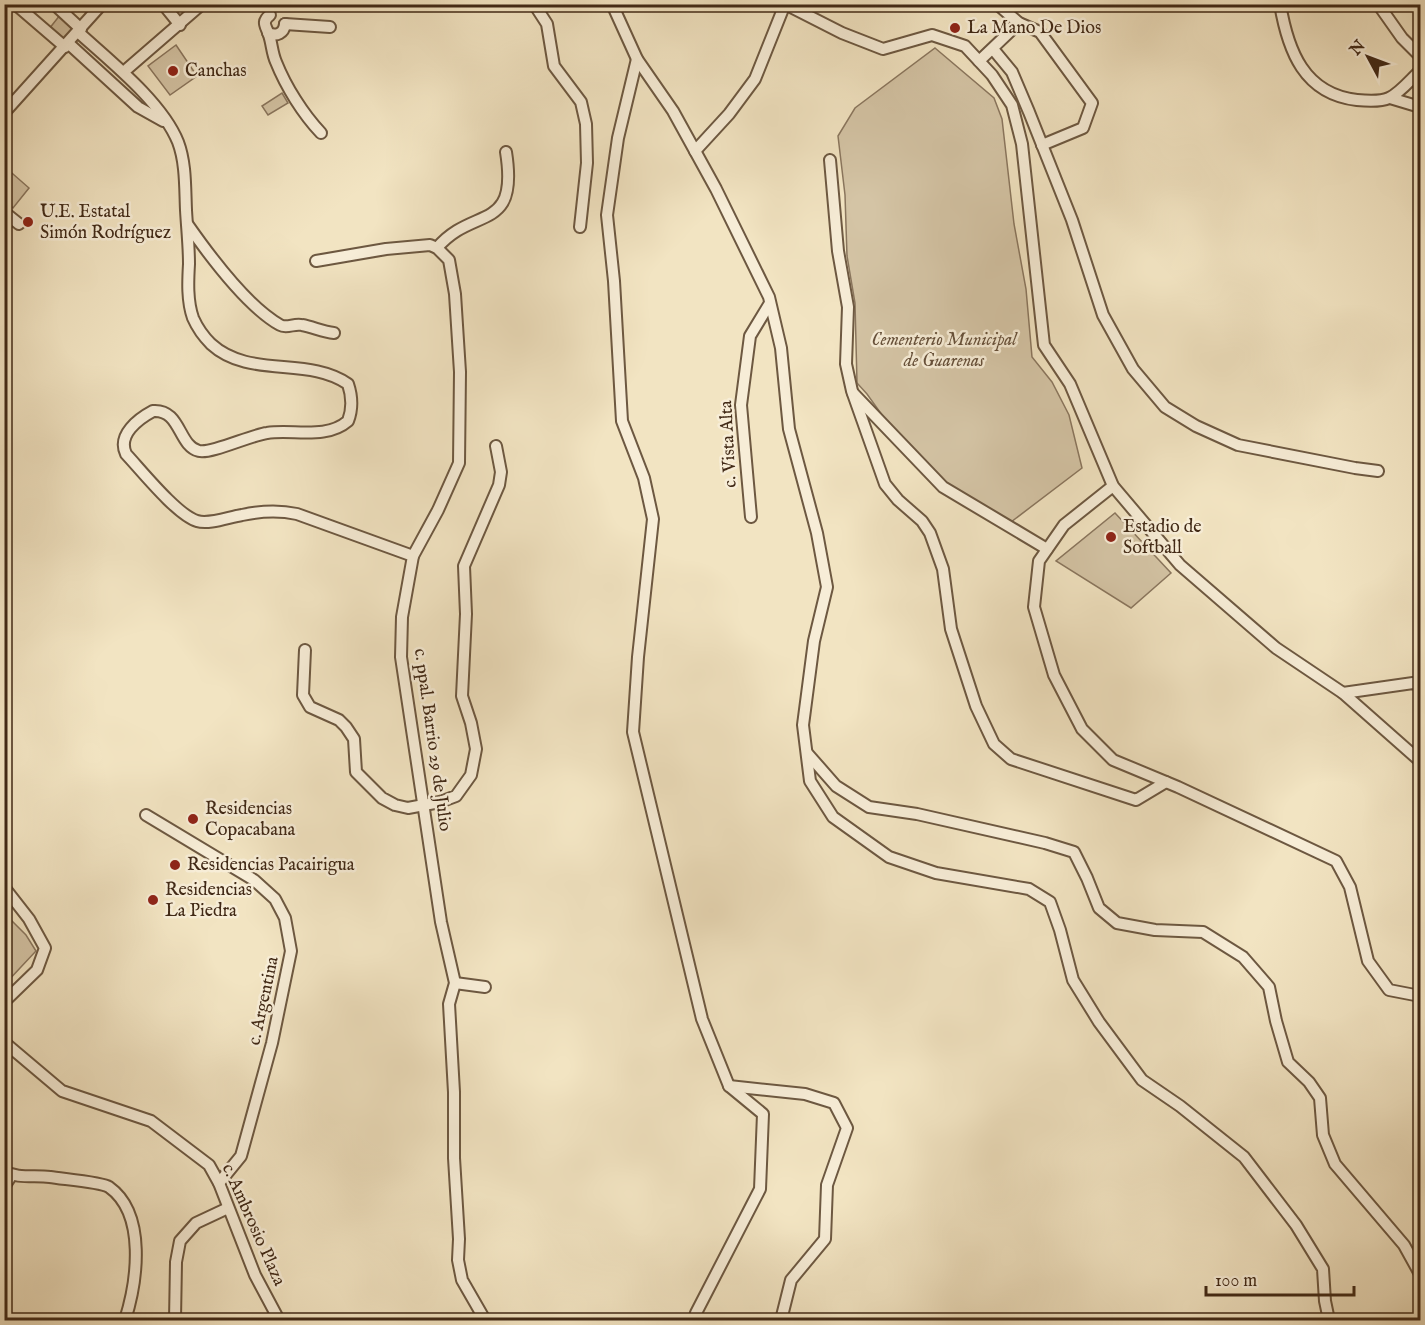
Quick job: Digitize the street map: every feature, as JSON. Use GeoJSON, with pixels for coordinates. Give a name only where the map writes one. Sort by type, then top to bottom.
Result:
{"type":"FeatureCollection","features":[{"type":"Feature","properties":{"kind":"street"},"geometry":{"type":"LineString","coordinates":[[15,4],[67,45],[138,107],[168,124]]}},
{"type":"Feature","properties":{"kind":"street"},"geometry":{"type":"LineString","coordinates":[[54,4],[147,97],[168,124],[178,142],[182,159],[188,225],[188,279],[191,308],[199,328],[211,343],[232,357],[249,363],[333,375],[348,384],[351,392],[348,421],[334,430],[267,433],[201,452],[185,439],[174,421],[165,412],[153,411],[136,423],[125,437],[123,447],[126,454],[180,510],[196,521],[204,522],[280,510],[413,556]]}},
{"type":"Feature","properties":{"kind":"street"},"geometry":{"type":"LineString","coordinates":[[7,106],[67,45],[102,4]]}},
{"type":"Feature","properties":{"kind":"street"},"geometry":{"type":"LineString","coordinates":[[164,4],[180,25]]}},
{"type":"Feature","properties":{"kind":"street"},"geometry":{"type":"LineString","coordinates":[[127,69],[202,4]]}},
{"type":"Feature","properties":{"kind":"street"},"geometry":{"type":"LineString","coordinates":[[534,4],[546,24],[554,66],[581,102],[586,124],[587,163],[580,227]]}},
{"type":"Feature","properties":{"kind":"street"},"geometry":{"type":"LineString","coordinates":[[612,4],[638,59],[673,111],[716,189],[770,303],[781,348],[789,429],[817,533],[827,587],[812,652],[803,725],[810,781],[833,817],[889,857],[936,873],[1029,890],[1050,902],[1073,980],[1099,1022],[1142,1080],[1180,1106],[1244,1158],[1283,1208],[1323,1269],[1329,1320]]}},
{"type":"Feature","properties":{"kind":"street"},"geometry":{"type":"LineString","coordinates":[[997,4],[1019,23],[1040,32],[1092,103],[1083,128],[1042,145]]}},
{"type":"Feature","properties":{"kind":"street"},"geometry":{"type":"LineString","coordinates":[[1280,4],[1285,35],[1296,58],[1316,85],[1330,94],[1346,99],[1377,101],[1390,98],[1420,71]]}},
{"type":"Feature","properties":{"kind":"street"},"geometry":{"type":"LineString","coordinates":[[1378,4],[1402,38],[1420,56]]}},
{"type":"Feature","properties":{"kind":"street"},"geometry":{"type":"LineString","coordinates":[[695,151],[729,114],[755,79],[785,5],[842,33],[883,49],[932,35],[965,46],[993,75],[1012,105],[1022,144],[1044,345],[1070,384],[1113,486],[1180,565],[1276,648],[1343,693],[1420,761]]}},
{"type":"Feature","properties":{"kind":"street"},"geometry":{"type":"LineString","coordinates":[[285,24],[279,15],[269,10],[265,30],[268,33],[276,63],[288,86],[321,133]]}},
{"type":"Feature","properties":{"kind":"street"},"geometry":{"type":"LineString","coordinates":[[979,61],[1019,23]]}},
{"type":"Feature","properties":{"kind":"street"},"geometry":{"type":"LineString","coordinates":[[285,24],[330,27]]}},
{"type":"Feature","properties":{"kind":"street"},"geometry":{"type":"LineString","coordinates":[[268,33],[272,35],[280,33],[285,24]]}},
{"type":"Feature","properties":{"kind":"street"},"geometry":{"type":"LineString","coordinates":[[993,48],[1012,72],[1042,145],[1072,220],[1102,315],[1133,369],[1165,407],[1196,426],[1238,445],[1378,471]]}},
{"type":"Feature","properties":{"kind":"street"},"geometry":{"type":"LineString","coordinates":[[638,59],[618,138],[607,215],[614,281],[622,421],[644,478],[653,519],[638,657],[633,732],[702,1019],[729,1086],[763,1114],[759,1189],[694,1320]]}},
{"type":"Feature","properties":{"kind":"street"},"geometry":{"type":"LineString","coordinates":[[1390,98],[1420,107]]}},
{"type":"Feature","properties":{"kind":"street"},"geometry":{"type":"LineString","coordinates":[[316,261],[386,249],[430,245],[437,248],[450,235],[493,214],[502,205],[509,181],[506,152]]}},
{"type":"Feature","properties":{"kind":"street"},"geometry":{"type":"LineString","coordinates":[[830,160],[838,251],[848,307],[846,364],[852,391],[885,484],[898,500],[922,521],[930,533],[943,569],[951,629],[976,705],[994,744],[1011,759],[1136,800],[1166,782]]}},
{"type":"Feature","properties":{"kind":"street"},"geometry":{"type":"LineString","coordinates":[[4,212],[19,224]]}},
{"type":"Feature","properties":{"kind":"street"},"geometry":{"type":"LineString","coordinates":[[188,225],[236,286],[265,314],[283,326],[302,325],[321,332],[334,333]]}},
{"type":"Feature","properties":{"kind":"street","name":"c. ppal. Barrio 29 de Julio"},"geometry":{"type":"LineString","coordinates":[[437,248],[449,260],[455,294],[460,372],[459,463],[438,510],[413,556],[402,617],[401,657],[441,922],[455,983],[449,1004],[454,1092],[458,1260],[462,1280],[485,1320]]}},
{"type":"Feature","properties":{"kind":"street","name":"c. Vista Alta"},"geometry":{"type":"LineString","coordinates":[[751,517],[741,405],[750,336],[770,303]]}},
{"type":"Feature","properties":{"kind":"street"},"geometry":{"type":"LineString","coordinates":[[852,391],[942,487],[1047,549]]}},
{"type":"Feature","properties":{"kind":"street"},"geometry":{"type":"LineString","coordinates":[[305,650],[303,695],[305,701],[310,707],[339,720],[346,727],[354,739],[357,772],[382,798],[395,805],[408,808],[456,796],[471,775],[477,749],[462,696],[466,614],[464,566],[499,485],[501,472],[496,446]]}},
{"type":"Feature","properties":{"kind":"street"},"geometry":{"type":"LineString","coordinates":[[1113,486],[1064,525],[1039,561],[1034,607],[1054,675],[1082,729],[1113,760],[1166,782],[1336,861],[1350,887],[1368,961],[1389,990],[1420,996]]}},
{"type":"Feature","properties":{"kind":"street"},"geometry":{"type":"LineString","coordinates":[[1343,693],[1413,683],[1420,686]]}},
{"type":"Feature","properties":{"kind":"street"},"geometry":{"type":"LineString","coordinates":[[806,753],[836,786],[869,807],[917,814],[1045,843],[1074,852],[1099,908],[1117,923],[1155,930],[1203,932],[1243,957],[1269,987],[1288,1062],[1309,1082],[1320,1098],[1323,1135],[1335,1164],[1404,1245],[1420,1274]]}},
{"type":"Feature","properties":{"kind":"street","name":"c. Argentina"},"geometry":{"type":"LineString","coordinates":[[146,815],[254,880],[275,899],[285,918],[291,951],[272,1043],[240,1156],[219,1183]]}},
{"type":"Feature","properties":{"kind":"street"},"geometry":{"type":"LineString","coordinates":[[4,887],[29,919],[45,948],[38,970],[4,1002]]}},
{"type":"Feature","properties":{"kind":"street"},"geometry":{"type":"LineString","coordinates":[[455,983],[485,987]]}},
{"type":"Feature","properties":{"kind":"street","name":"c. Ambrosio Plaza"},"geometry":{"type":"LineString","coordinates":[[4,1042],[62,1091],[151,1121],[209,1165],[219,1183],[255,1275],[279,1320]]}},
{"type":"Feature","properties":{"kind":"street"},"geometry":{"type":"LineString","coordinates":[[729,1086],[805,1094],[834,1103],[847,1128],[827,1185],[825,1239],[792,1280],[781,1320]]}},
{"type":"Feature","properties":{"kind":"street"},"geometry":{"type":"LineString","coordinates":[[4,1187],[8,1174],[36,1175],[107,1185],[126,1204],[133,1224],[136,1267],[125,1320]]}},
{"type":"Feature","properties":{"kind":"street"},"geometry":{"type":"LineString","coordinates":[[175,1320],[176,1262],[180,1241],[196,1223],[228,1208]]}},
{"type":"Feature","properties":{"kind":"green space"},"geometry":{"type":"Polygon","coordinates":[[[60,15],[75,28],[64,42],[49,29],[60,15]]]}},
{"type":"Feature","properties":{"kind":"green space","name":"Canchas"},"geometry":{"type":"Polygon","coordinates":[[[176,45],[197,76],[170,95],[148,66],[176,45]]]}},
{"type":"Feature","properties":{"kind":"green space","name":"Cementerio Municipal de Guarenas"},"geometry":{"type":"Polygon","coordinates":[[[935,48],[994,98],[1002,119],[1014,224],[1026,289],[1032,357],[1052,382],[1069,415],[1082,468],[1011,522],[951,487],[892,429],[857,383],[855,303],[847,256],[845,195],[838,136],[855,108],[935,48]]]}},
{"type":"Feature","properties":{"kind":"green space","name":"Canchas"},"geometry":{"type":"Polygon","coordinates":[[[282,93],[288,103],[268,115],[262,106],[282,93]]]}},
{"type":"Feature","properties":{"kind":"green space"},"geometry":{"type":"Polygon","coordinates":[[[5,167],[29,188],[13,208],[5,201],[5,167]]]}},
{"type":"Feature","properties":{"kind":"green space","name":"Estadio de Softball"},"geometry":{"type":"Polygon","coordinates":[[[1115,513],[1171,573],[1131,608],[1056,561],[1115,513]]]}},
{"type":"Feature","properties":{"kind":"green space"},"geometry":{"type":"Polygon","coordinates":[[[5,914],[26,935],[36,951],[5,984],[5,914]]]}},
{"type":"Feature","properties":{"kind":"place","name":"La Mano De Dios"},"geometry":{"type":"Point","coordinates":[955,28]}},
{"type":"Feature","properties":{"kind":"place","name":"Canchas"},"geometry":{"type":"Point","coordinates":[173,71]}},
{"type":"Feature","properties":{"kind":"place","name":"U.E. Estatal Simón Rodríguez"},"geometry":{"type":"Point","coordinates":[28,222]}},
{"type":"Feature","properties":{"kind":"place","name":"Estadio de Softball"},"geometry":{"type":"Point","coordinates":[1111,537]}},
{"type":"Feature","properties":{"kind":"place","name":"Residencias Copacabana"},"geometry":{"type":"Point","coordinates":[193,819]}},
{"type":"Feature","properties":{"kind":"place","name":"Residencias Pacairigua"},"geometry":{"type":"Point","coordinates":[175,865]}},
{"type":"Feature","properties":{"kind":"place","name":"Residencias La Piedra"},"geometry":{"type":"Point","coordinates":[153,900]}}]}
